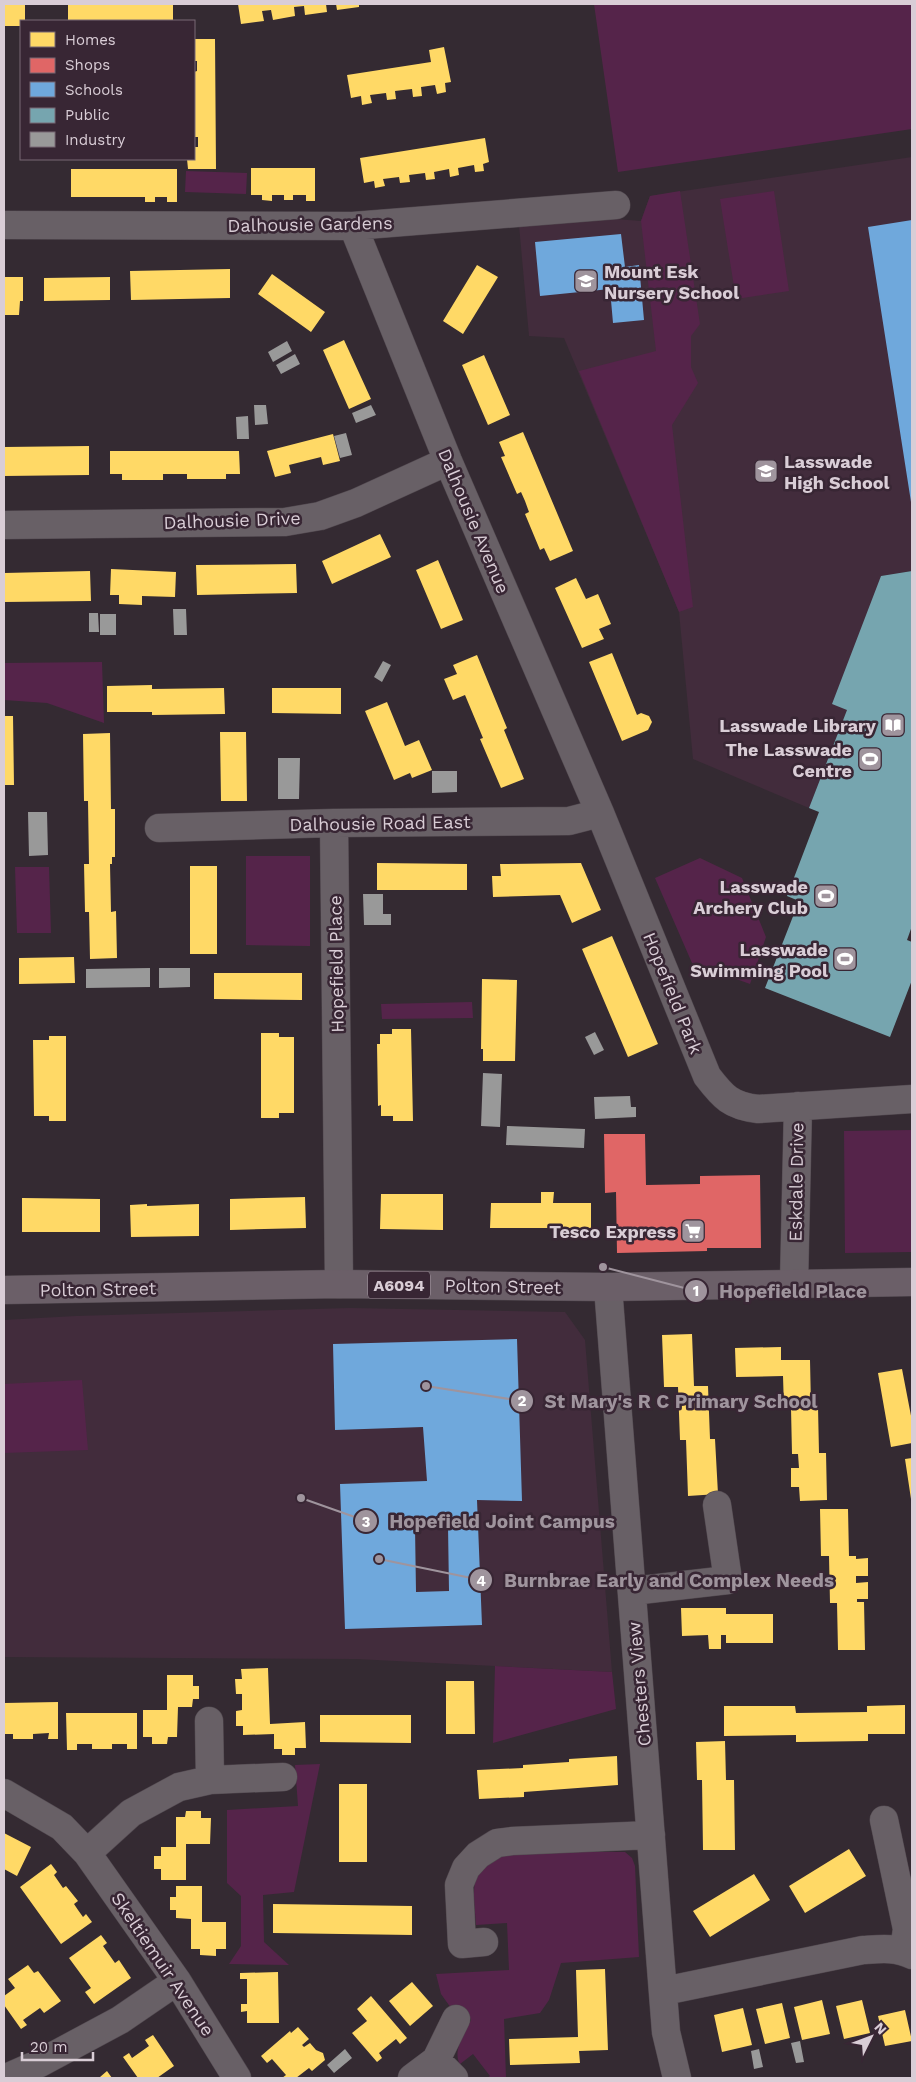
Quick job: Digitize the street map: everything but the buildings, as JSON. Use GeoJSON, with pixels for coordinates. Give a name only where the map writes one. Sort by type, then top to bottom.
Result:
{"type":"FeatureCollection","features":[{"type":"Feature","properties":{"kind":"main road","name":"Polton Street"},"geometry":{"type":"LineString","coordinates":[[4,1290],[339,1284],[608,1287],[912,1282]]}},
{"type":"Feature","properties":{"kind":"street","name":"Dalhousie Gardens"},"geometry":{"type":"LineString","coordinates":[[4,225],[353,226],[616,205]]}},
{"type":"Feature","properties":{"kind":"street","name":"Dalhousie Avenue"},"geometry":{"type":"LineString","coordinates":[[353,226],[448,461],[600,813]]}},
{"type":"Feature","properties":{"kind":"street","name":"Dalhousie Drive"},"geometry":{"type":"LineString","coordinates":[[4,525],[285,522],[320,516],[356,503],[448,461]]}},
{"type":"Feature","properties":{"kind":"street","name":"Dalhousie Road East"},"geometry":{"type":"LineString","coordinates":[[159,828],[334,823],[569,821],[600,813]]}},
{"type":"Feature","properties":{"kind":"street","name":"Hopefield Park"},"geometry":{"type":"LineString","coordinates":[[600,813],[707,1076],[729,1101],[741,1107],[758,1109],[798,1106]]}},
{"type":"Feature","properties":{"kind":"street","name":"Hopefield Place"},"geometry":{"type":"LineString","coordinates":[[334,823],[339,1284]]}},
{"type":"Feature","properties":{"kind":"street","name":"Eskdale Drive"},"geometry":{"type":"LineString","coordinates":[[794,1283],[798,1106],[912,1099]]}},
{"type":"Feature","properties":{"kind":"street","name":"Chesters View"},"geometry":{"type":"LineString","coordinates":[[608,1287],[666,2032],[677,2078]]}},
{"type":"Feature","properties":{"kind":"street"},"geometry":{"type":"LineString","coordinates":[[632,1591],[728,1580],[717,1505]]}},
{"type":"Feature","properties":{"kind":"street"},"geometry":{"type":"LineString","coordinates":[[209,1722],[210,1780]]}},
{"type":"Feature","properties":{"kind":"street"},"geometry":{"type":"LineString","coordinates":[[86,1853],[131,1813],[179,1786],[210,1780],[283,1776]]}},
{"type":"Feature","properties":{"kind":"street","name":"Skeltiemuir Avenue"},"geometry":{"type":"LineString","coordinates":[[4,1793],[62,1827],[86,1853],[176,1981],[237,2078]]}},
{"type":"Feature","properties":{"kind":"street"},"geometry":{"type":"LineString","coordinates":[[664,1991],[863,1950],[887,1948],[908,1953],[907,1929],[884,1820]]}},
{"type":"Feature","properties":{"kind":"street"},"geometry":{"type":"LineString","coordinates":[[484,1942],[462,1944],[459,1885],[466,1868],[478,1855],[498,1843],[512,1841],[651,1835]]}},
{"type":"Feature","properties":{"kind":"street"},"geometry":{"type":"LineString","coordinates":[[6,2078],[40,2063],[120,2020],[176,1981]]}},
{"type":"Feature","properties":{"kind":"street"},"geometry":{"type":"LineString","coordinates":[[412,2078],[445,2069],[456,2019]]}},
{"type":"Feature","properties":{"kind":"shaded area"},"geometry":{"type":"Polygon","coordinates":[[[594,4],[912,4],[912,129],[618,172],[594,4]]]}},
{"type":"Feature","properties":{"kind":"shaded area","name":"Lasswade High School"},"geometry":{"type":"Polygon","coordinates":[[[912,157],[912,571],[881,576],[847,710],[809,808],[693,759],[679,612],[564,338],[529,336],[519,225],[615,219],[641,221],[650,196],[912,157]]]}},
{"type":"Feature","properties":{"kind":"shaded area"},"geometry":{"type":"Polygon","coordinates":[[[186,171],[247,173],[246,194],[185,192],[186,171]]]}},
{"type":"Feature","properties":{"kind":"shaded area"},"geometry":{"type":"Polygon","coordinates":[[[680,191],[700,324],[691,336],[691,367],[698,383],[672,425],[693,607],[679,612],[579,371],[656,351],[641,221],[650,196],[680,191]]]}},
{"type":"Feature","properties":{"kind":"shaded area"},"geometry":{"type":"Polygon","coordinates":[[[774,191],[789,291],[736,299],[720,199],[774,191]]]}},
{"type":"Feature","properties":{"kind":"shaded area"},"geometry":{"type":"Polygon","coordinates":[[[102,662],[104,723],[47,703],[4,700],[4,663],[102,662]]]}},
{"type":"Feature","properties":{"kind":"shaded area"},"geometry":{"type":"Polygon","coordinates":[[[246,856],[310,856],[310,946],[246,945],[246,856]]]}},
{"type":"Feature","properties":{"kind":"shaded area"},"geometry":{"type":"Polygon","coordinates":[[[700,858],[742,878],[766,937],[750,984],[692,963],[655,878],[700,858]]]}},
{"type":"Feature","properties":{"kind":"shaded area"},"geometry":{"type":"Polygon","coordinates":[[[15,867],[49,867],[51,933],[17,933],[15,867]]]}},
{"type":"Feature","properties":{"kind":"shaded area"},"geometry":{"type":"Polygon","coordinates":[[[472,1002],[473,1018],[382,1019],[381,1004],[472,1002]]]}},
{"type":"Feature","properties":{"kind":"shaded area"},"geometry":{"type":"Polygon","coordinates":[[[912,1130],[912,1252],[845,1253],[844,1131],[912,1130]]]}},
{"type":"Feature","properties":{"kind":"shaded area"},"geometry":{"type":"Polygon","coordinates":[[[350,1308],[565,1312],[585,1340],[612,1672],[356,1659],[4,1657],[4,1320],[76,1316],[350,1308]]]}},
{"type":"Feature","properties":{"kind":"shaded area"},"geometry":{"type":"Polygon","coordinates":[[[82,1380],[88,1450],[4,1453],[4,1384],[82,1380]]]}},
{"type":"Feature","properties":{"kind":"shaded area"},"geometry":{"type":"Polygon","coordinates":[[[495,1666],[612,1672],[616,1709],[493,1743],[495,1666]]]}},
{"type":"Feature","properties":{"kind":"shaded area"},"geometry":{"type":"Polygon","coordinates":[[[320,1764],[294,1892],[263,1895],[264,1942],[289,1965],[229,1964],[241,1946],[241,1896],[227,1883],[227,1810],[298,1806],[295,1765],[320,1764]]]}},
{"type":"Feature","properties":{"kind":"shaded area"},"geometry":{"type":"Polygon","coordinates":[[[505,1851],[625,1852],[632,1858],[635,1866],[639,1957],[561,1963],[549,2000],[540,2013],[504,2019],[506,2078],[487,2078],[490,2076],[473,2054],[460,2064],[458,2048],[471,2020],[467,2012],[451,2008],[441,1994],[436,1974],[509,1970],[507,1923],[476,1925],[474,1901],[476,1877],[479,1869],[486,1861],[505,1851]]]}},
{"type":"Feature","properties":{"kind":"place","name":"Mount Esk Nursery School"},"geometry":{"type":"Point","coordinates":[586,281]}},
{"type":"Feature","properties":{"kind":"place","name":"Lasswade High School"},"geometry":{"type":"Point","coordinates":[766,471]}},
{"type":"Feature","properties":{"kind":"place","name":"Lasswade Library"},"geometry":{"type":"Point","coordinates":[893,725]}},
{"type":"Feature","properties":{"kind":"place","name":"The Lasswade Centre"},"geometry":{"type":"Point","coordinates":[870,759]}},
{"type":"Feature","properties":{"kind":"place","name":"Lasswade Archery Club"},"geometry":{"type":"Point","coordinates":[826,896]}},
{"type":"Feature","properties":{"kind":"place","name":"Lasswade Swimming Pool"},"geometry":{"type":"Point","coordinates":[845,959]}},
{"type":"Feature","properties":{"kind":"place","name":"Tesco Express"},"geometry":{"type":"Point","coordinates":[693,1231]}},
{"type":"Feature","properties":{"kind":"place","name":"Hopefield Place"},"geometry":{"type":"Point","coordinates":[603,1267]}},
{"type":"Feature","properties":{"kind":"place","name":"St Mary's R C Primary School"},"geometry":{"type":"Point","coordinates":[426,1386]}},
{"type":"Feature","properties":{"kind":"place","name":"Hopefield Joint Campus"},"geometry":{"type":"Point","coordinates":[301,1498]}},
{"type":"Feature","properties":{"kind":"place","name":"Burnbrae Early and Complex Needs"},"geometry":{"type":"Point","coordinates":[379,1559]}}]}
